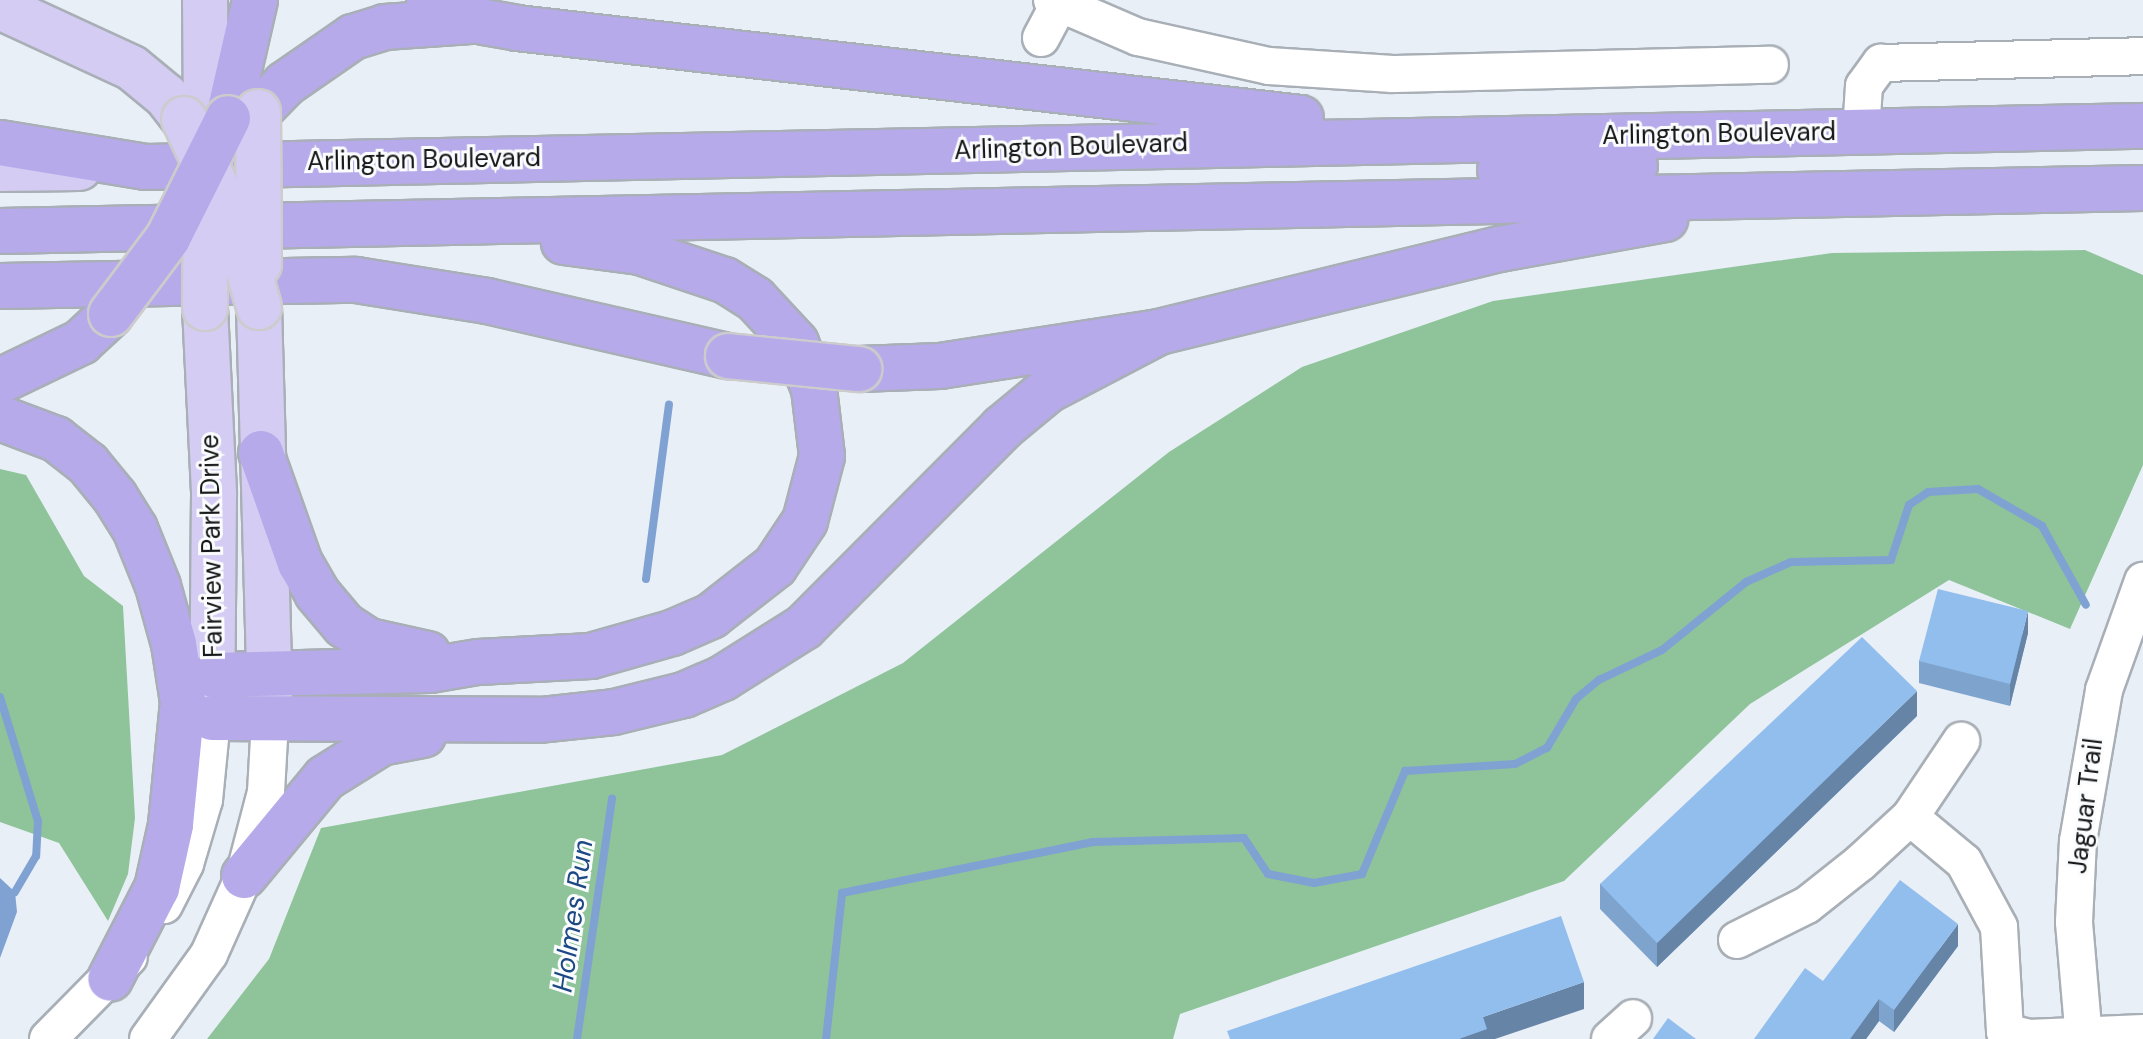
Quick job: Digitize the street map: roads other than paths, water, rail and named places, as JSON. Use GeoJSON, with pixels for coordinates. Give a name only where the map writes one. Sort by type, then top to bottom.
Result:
{"type":"FeatureCollection","features":[{"type":"Feature","properties":{"kind":"highway"},"geometry":{"type":"LineString","coordinates":[[429,0],[484,22]]}},
{"type":"Feature","properties":{"kind":"highway"},"geometry":{"type":"LineString","coordinates":[[0,381],[81,342],[111,314],[168,238],[206,167],[219,117],[285,84],[353,37],[435,21],[484,22],[1114,99],[1506,138]]}},
{"type":"Feature","properties":{"kind":"highway","name":"Arlington Boulevard"},"geometry":{"type":"LineString","coordinates":[[146,167],[2143,126]]}},
{"type":"Feature","properties":{"kind":"highway"},"geometry":{"type":"LineString","coordinates":[[0,143],[146,167]]}},
{"type":"Feature","properties":{"kind":"highway"},"geometry":{"type":"LineString","coordinates":[[1301,204],[1433,172],[2143,156]]}},
{"type":"Feature","properties":{"kind":"highway"},"geometry":{"type":"LineString","coordinates":[[0,231],[2143,188]]}},
{"type":"Feature","properties":{"kind":"highway"},"geometry":{"type":"LineString","coordinates":[[0,286],[356,280],[487,301],[728,356],[859,369],[956,364],[1159,332],[1530,243],[1724,209],[1869,193]]}},
{"type":"Feature","properties":{"kind":"highway"},"geometry":{"type":"LineString","coordinates":[[213,675],[430,670],[478,662],[591,656],[639,645],[711,616],[775,566],[805,521],[822,456],[814,389],[796,343],[755,299],[724,280],[653,255],[556,242],[390,243],[295,226]]}},
{"type":"Feature","properties":{"kind":"highway"},"geometry":{"type":"LineString","coordinates":[[212,718],[270,721],[505,720],[614,712],[684,695],[736,671],[804,627],[850,586],[962,468],[1048,390],[1159,332]]}},
{"type":"Feature","properties":{"kind":"highway"},"geometry":{"type":"LineString","coordinates":[[0,418],[56,439],[88,464],[115,497],[135,529],[158,586],[174,644],[183,702],[171,825],[157,888],[110,979]]}},
{"type":"Feature","properties":{"kind":"highway"},"geometry":{"type":"LineString","coordinates":[[261,453],[300,563],[344,625],[369,641],[399,650],[478,662]]}},
{"type":"Feature","properties":{"kind":"highway"},"geometry":{"type":"LineString","coordinates":[[244,876],[301,803],[354,758],[381,743],[505,720]]}},
{"type":"Feature","properties":{"kind":"main road","name":"Fairview Park Drive"},"geometry":{"type":"LineString","coordinates":[[205,0],[219,117],[259,307],[270,721]]}},
{"type":"Feature","properties":{"kind":"main road","name":"Fairview Park Drive"},"geometry":{"type":"LineString","coordinates":[[219,117],[257,0]]}},
{"type":"Feature","properties":{"kind":"main road"},"geometry":{"type":"LineString","coordinates":[[0,7],[132,68],[166,96],[219,117],[206,167],[247,256],[259,307]]}},
{"type":"Feature","properties":{"kind":"main road","name":"Arlington Boulevard"},"geometry":{"type":"LineString","coordinates":[[0,169],[146,167]]}},
{"type":"Feature","properties":{"kind":"main road","name":"Fairview Park Drive"},"geometry":{"type":"LineString","coordinates":[[206,167],[205,308],[214,495],[212,718]]}},
{"type":"Feature","properties":{"kind":"street"},"geometry":{"type":"LineString","coordinates":[[1041,38],[1055,2],[1124,32],[1201,54],[1321,70],[1393,74],[1770,65]]}},
{"type":"Feature","properties":{"kind":"street"},"geometry":{"type":"LineString","coordinates":[[1861,132],[1864,86],[1881,63],[2143,56]]}},
{"type":"Feature","properties":{"kind":"street","name":"Jaguar Trail"},"geometry":{"type":"LineString","coordinates":[[2084,1036],[2074,922],[2080,825],[2104,690],[2143,581]]}},
{"type":"Feature","properties":{"kind":"street","name":"Fairview Park Drive"},"geometry":{"type":"LineString","coordinates":[[48,1039],[110,979],[161,912],[185,864],[204,800],[212,718]]}},
{"type":"Feature","properties":{"kind":"street","name":"Fairview Park Drive"},"geometry":{"type":"LineString","coordinates":[[148,1039],[209,954],[244,876],[266,792],[270,721]]}},
{"type":"Feature","properties":{"kind":"street"},"geometry":{"type":"LineString","coordinates":[[1737,940],[1807,905],[1910,817],[1961,741]]}},
{"type":"Feature","properties":{"kind":"street"},"geometry":{"type":"LineString","coordinates":[[1910,817],[1964,862],[1999,927],[2000,1036],[2029,1038],[2143,1033]]}},
{"type":"Feature","properties":{"kind":"water"},"geometry":{"type":"Polygon","coordinates":[[[0,878],[15,892],[17,912],[0,958],[0,878]]]}},
{"type":"Feature","properties":{"kind":"waterway","name":"Holmes Run"},"geometry":{"type":"LineString","coordinates":[[646,579],[669,405]]}},
{"type":"Feature","properties":{"kind":"waterway"},"geometry":{"type":"LineString","coordinates":[[826,1039],[842,893],[1093,842],[1244,838],[1268,874],[1314,883],[1362,874],[1405,771],[1515,764],[1547,748],[1576,699],[1599,680],[1662,650],[1746,582],[1791,562],[1891,560],[1909,505],[1928,492],[1978,489],[2042,526],[2086,605]]}},
{"type":"Feature","properties":{"kind":"waterway"},"geometry":{"type":"LineString","coordinates":[[0,697],[38,821],[36,856],[15,892]]}},
{"type":"Feature","properties":{"kind":"waterway","name":"Holmes Run"},"geometry":{"type":"LineString","coordinates":[[577,1039],[612,799]]}}]}
